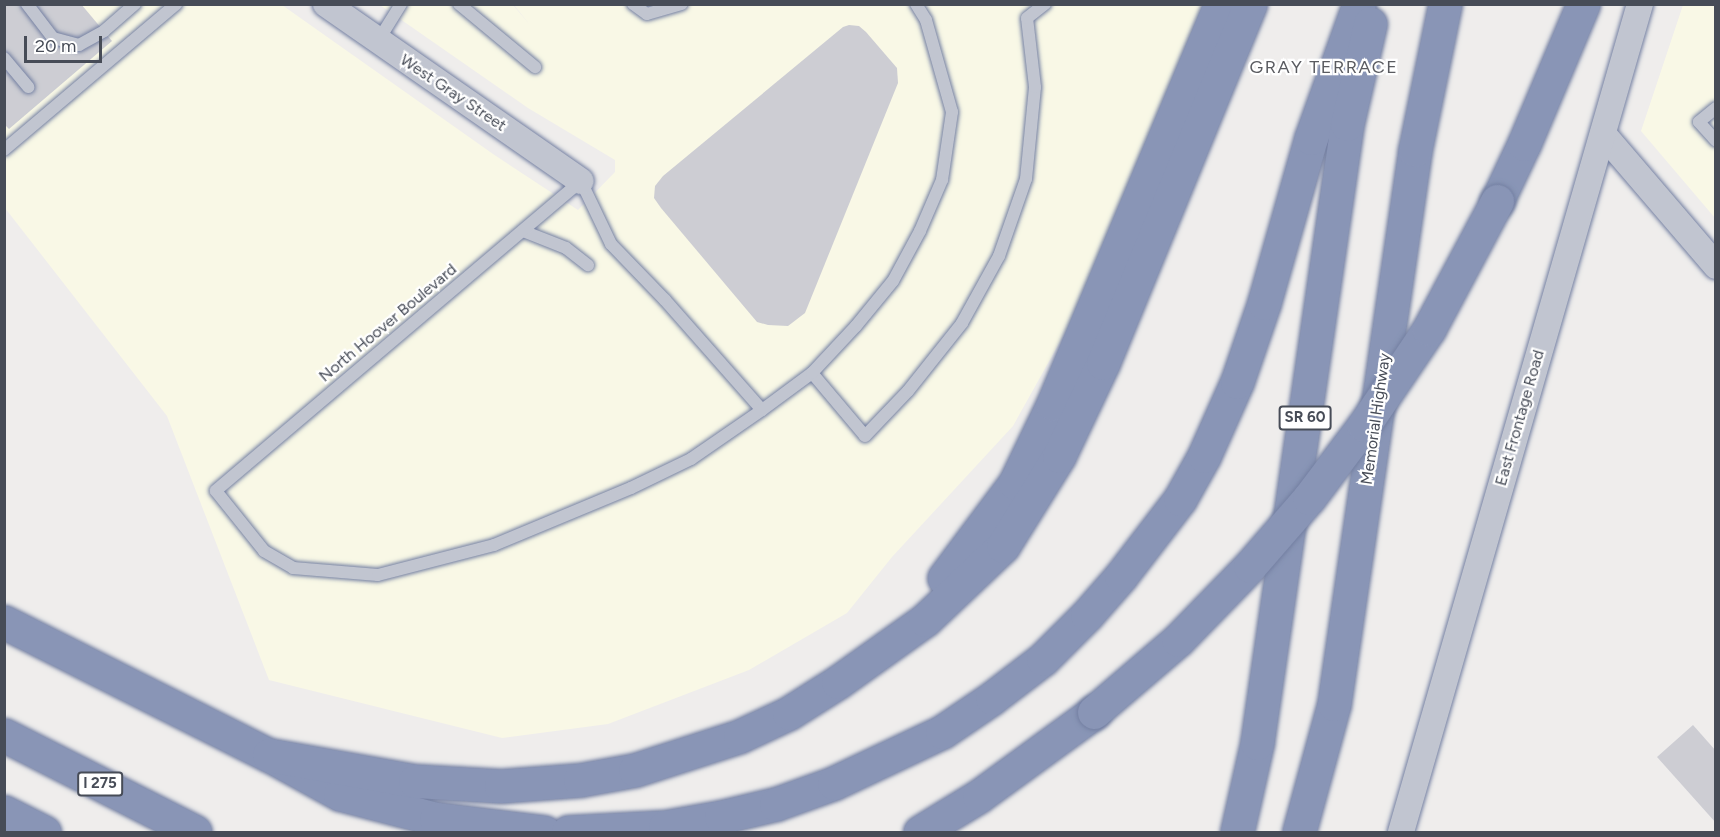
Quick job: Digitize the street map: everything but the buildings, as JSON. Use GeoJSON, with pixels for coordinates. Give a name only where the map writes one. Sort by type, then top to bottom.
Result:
{"type":"FeatureCollection","features":[{"type":"Feature","properties":{"kind":"highway"},"geometry":{"type":"LineString","coordinates":[[838,682],[931,595],[964,554],[1015,483],[1053,404],[1220,4]]}},
{"type":"Feature","properties":{"kind":"highway"},"geometry":{"type":"LineString","coordinates":[[268,755],[415,781],[501,786],[580,780],[635,770],[740,736],[789,713],[838,682],[925,620],[1003,546],[1059,456],[1103,363],[1250,4]]}},
{"type":"Feature","properties":{"kind":"highway"},"geometry":{"type":"LineString","coordinates":[[568,832],[665,827],[721,817],[776,804],[834,783],[950,726],[1043,659],[1087,615],[1128,568],[1180,498],[1204,456],[1237,382],[1264,303],[1311,138],[1359,4]]}},
{"type":"Feature","properties":{"kind":"highway","name":"SR 60"},"geometry":{"type":"LineString","coordinates":[[1237,832],[1257,743],[1347,124],[1374,4]]}},
{"type":"Feature","properties":{"kind":"highway","name":"Memorial Highway"},"geometry":{"type":"LineString","coordinates":[[1299,832],[1334,704],[1415,150],[1445,4]]}},
{"type":"Feature","properties":{"kind":"highway"},"geometry":{"type":"LineString","coordinates":[[920,832],[979,796],[1094,712],[1178,640],[1250,566],[1309,498],[1364,425],[1429,329],[1497,201],[1524,144],[1583,4]]}},
{"type":"Feature","properties":{"kind":"highway"},"geometry":{"type":"LineString","coordinates":[[4,622],[268,755],[304,777],[340,794],[436,819],[544,832]]}},
{"type":"Feature","properties":{"kind":"highway"},"geometry":{"type":"LineString","coordinates":[[1324,832],[1334,704]]}},
{"type":"Feature","properties":{"kind":"highway","name":"I 275"},"geometry":{"type":"LineString","coordinates":[[4,735],[195,832]]}},
{"type":"Feature","properties":{"kind":"highway"},"geometry":{"type":"LineString","coordinates":[[4,812],[44,832]]}},
{"type":"Feature","properties":{"kind":"street","name":"West Gray Street"},"geometry":{"type":"LineString","coordinates":[[326,4],[581,181]]}},
{"type":"Feature","properties":{"kind":"street","name":"East Frontage Road"},"geometry":{"type":"LineString","coordinates":[[1401,832],[1640,4]]}},
{"type":"Feature","properties":{"kind":"street"},"geometry":{"type":"LineString","coordinates":[[1603,134],[1716,266]]}},
{"type":"Feature","properties":{"kind":"lane"},"geometry":{"type":"LineString","coordinates":[[27,4],[53,38],[78,45],[104,31],[135,4]]}},
{"type":"Feature","properties":{"kind":"lane"},"geometry":{"type":"LineString","coordinates":[[4,150],[176,4]]}},
{"type":"Feature","properties":{"kind":"lane"},"geometry":{"type":"LineString","coordinates":[[378,41],[401,4]]}},
{"type":"Feature","properties":{"kind":"lane"},"geometry":{"type":"LineString","coordinates":[[459,4],[535,67]]}},
{"type":"Feature","properties":{"kind":"lane"},"geometry":{"type":"LineString","coordinates":[[633,4],[647,14],[682,4]]}},
{"type":"Feature","properties":{"kind":"lane"},"geometry":{"type":"LineString","coordinates":[[581,181],[611,244],[665,300],[762,410],[812,373],[856,326],[893,281],[920,231],[942,180],[952,112],[926,20],[916,4]]}},
{"type":"Feature","properties":{"kind":"lane"},"geometry":{"type":"LineString","coordinates":[[812,373],[865,436],[908,391],[962,323],[999,256],[1026,179],[1035,87],[1027,18],[1023,4]]}},
{"type":"Feature","properties":{"kind":"lane"},"geometry":{"type":"LineString","coordinates":[[1027,18],[1045,4]]}},
{"type":"Feature","properties":{"kind":"lane"},"geometry":{"type":"LineString","coordinates":[[4,58],[28,87]]}},
{"type":"Feature","properties":{"kind":"lane"},"geometry":{"type":"LineString","coordinates":[[1716,108],[1699,122],[1716,141]]}},
{"type":"Feature","properties":{"kind":"lane","name":"North Hoover Boulevard"},"geometry":{"type":"LineString","coordinates":[[581,181],[216,491],[264,551],[293,568],[378,575],[494,545],[631,488],[691,459],[762,410]]}},
{"type":"Feature","properties":{"kind":"lane"},"geometry":{"type":"LineString","coordinates":[[522,231],[566,248],[588,265]]}},
{"type":"Feature","properties":{"kind":"shaded area"},"geometry":{"type":"Polygon","coordinates":[[[5,5],[282,5],[493,154],[578,210],[615,172],[615,160],[528,108],[380,5],[513,5],[530,25],[514,5],[1207,5],[1076,313],[1013,426],[892,557],[847,613],[749,670],[608,724],[502,738],[269,680],[167,416],[5,208],[5,5]]]}},
{"type":"Feature","properties":{"kind":"shaded area"},"geometry":{"type":"Polygon","coordinates":[[[1683,5],[1715,5],[1715,218],[1641,131],[1683,5]]]}},
{"type":"Feature","properties":{"kind":"district","name":"GRAY TERRACE"},"geometry":{"type":"Point","coordinates":[1324,67]}}]}
